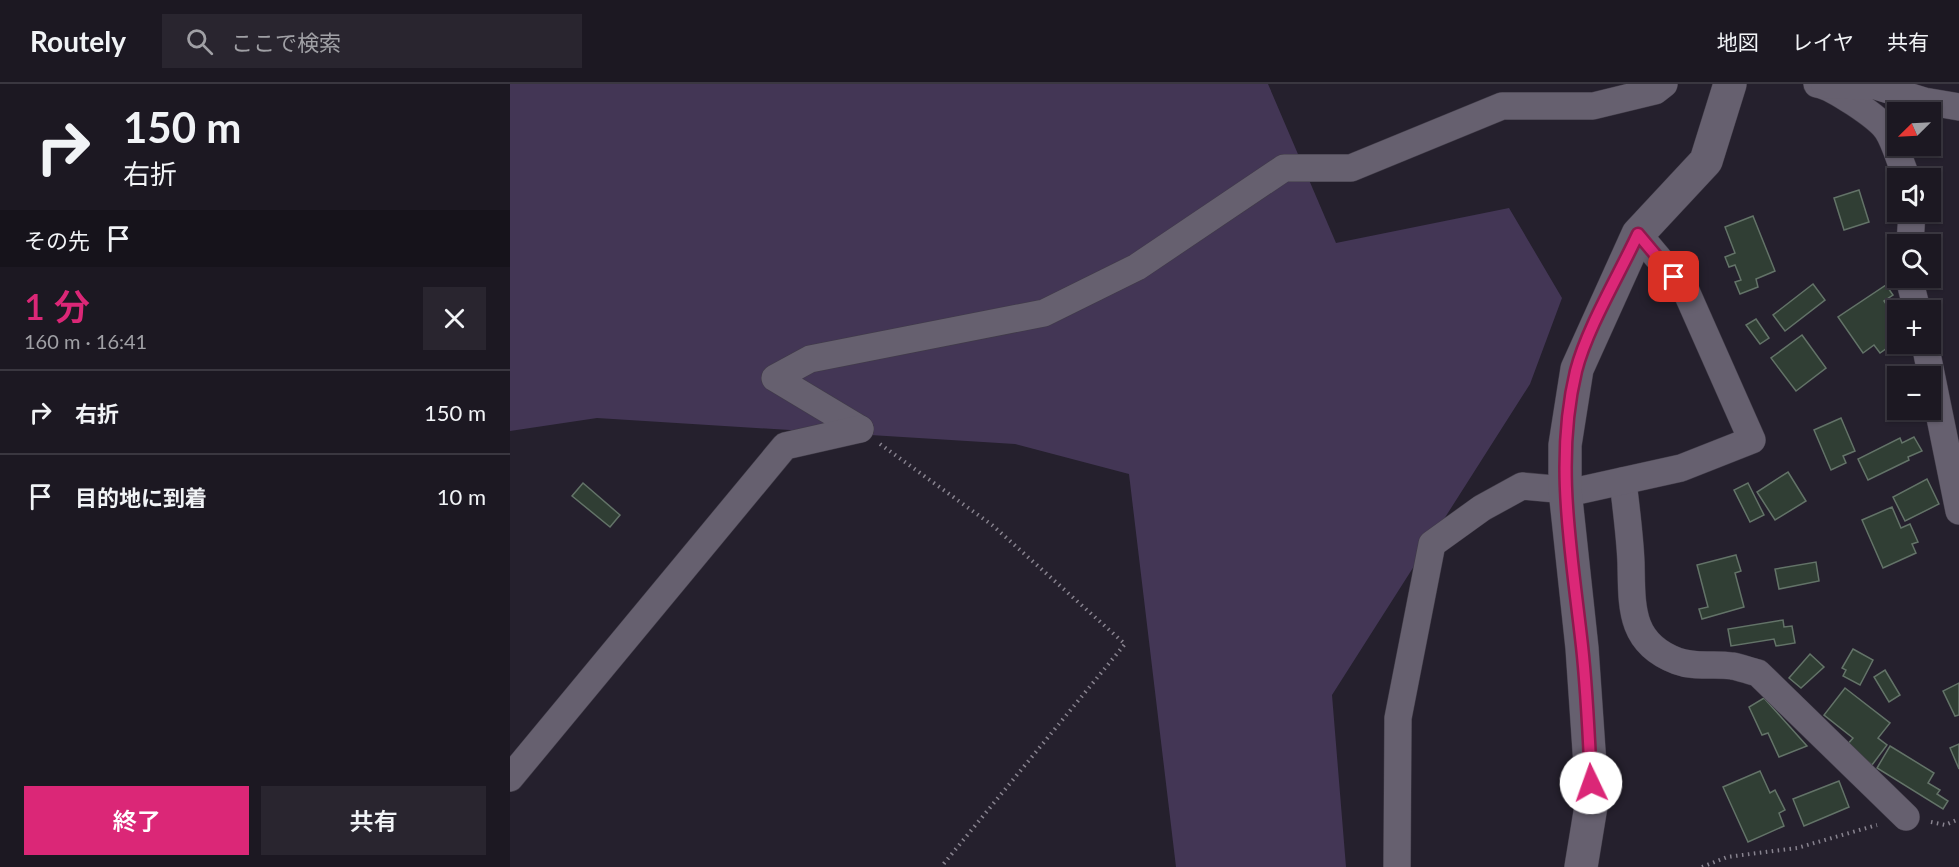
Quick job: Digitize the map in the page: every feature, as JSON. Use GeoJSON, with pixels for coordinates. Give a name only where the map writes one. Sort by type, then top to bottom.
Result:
{"type":"FeatureCollection","features":[{"type":"Feature","properties":{"kind":"street"},"geometry":{"type":"LineString","coordinates":[[860,429],[775,378],[810,359],[1044,314],[1137,267],[1284,168],[1351,168],[1502,106],[1593,106],[1655,91],[1664,84]]}},
{"type":"Feature","properties":{"kind":"street"},"geometry":{"type":"LineString","coordinates":[[1581,867],[1592,800],[1582,648],[1565,490],[1565,445],[1576,369],[1638,234],[1706,161],[1730,84]]}},
{"type":"Feature","properties":{"kind":"street"},"geometry":{"type":"LineString","coordinates":[[1821,85],[1876,86],[1924,101],[1959,107]]}},
{"type":"Feature","properties":{"kind":"street"},"geometry":{"type":"LineString","coordinates":[[1821,85],[1886,129],[1903,168]]}},
{"type":"Feature","properties":{"kind":"street"},"geometry":{"type":"LineString","coordinates":[[1397,867],[1398,718],[1432,544],[1482,508],[1522,486],[1577,491],[1681,468],[1752,440],[1686,291],[1638,234]]}},
{"type":"Feature","properties":{"kind":"street"},"geometry":{"type":"LineString","coordinates":[[1927,354],[1959,511]]}},
{"type":"Feature","properties":{"kind":"street"},"geometry":{"type":"LineString","coordinates":[[510,778],[785,446],[860,429]]}},
{"type":"Feature","properties":{"kind":"street"},"geometry":{"type":"LineString","coordinates":[[1623,481],[1631,562],[1630,600],[1636,625],[1649,645],[1677,661],[1698,666],[1731,665],[1758,674],[1906,817]]}},
{"type":"Feature","properties":{"kind":"path"},"geometry":{"type":"LineString","coordinates":[[860,429],[992,525],[1125,644],[941,867]]}},
{"type":"Feature","properties":{"kind":"path"},"geometry":{"type":"LineString","coordinates":[[1702,867],[1727,856],[1797,849],[1906,817],[1945,825],[1959,819]]}},
{"type":"Feature","properties":{"kind":"shaded area"},"geometry":{"type":"Polygon","coordinates":[[[510,84],[1268,84],[1336,243],[1509,208],[1562,298],[1530,384],[1332,695],[1346,867],[1176,867],[1129,474],[1015,444],[597,418],[510,431],[510,84]]]}},
{"type":"Feature","properties":{"kind":"building"},"geometry":{"type":"Polygon","coordinates":[[[1859,190],[1869,222],[1844,230],[1834,198],[1859,190]]]}},
{"type":"Feature","properties":{"kind":"building"},"geometry":{"type":"Polygon","coordinates":[[[1753,216],[1775,271],[1756,279],[1758,287],[1740,294],[1735,282],[1741,280],[1735,265],[1729,267],[1725,257],[1735,253],[1725,227],[1753,216]]]}},
{"type":"Feature","properties":{"kind":"building"},"geometry":{"type":"Polygon","coordinates":[[[1813,284],[1825,300],[1785,331],[1773,315],[1813,284]]]}},
{"type":"Feature","properties":{"kind":"building"},"geometry":{"type":"Polygon","coordinates":[[[1886,285],[1893,295],[1884,301],[1887,306],[1887,348],[1880,353],[1874,345],[1863,353],[1838,317],[1886,285]]]}},
{"type":"Feature","properties":{"kind":"building"},"geometry":{"type":"Polygon","coordinates":[[[1756,319],[1769,338],[1760,344],[1746,325],[1756,319]]]}},
{"type":"Feature","properties":{"kind":"building"},"geometry":{"type":"Polygon","coordinates":[[[1802,335],[1826,368],[1796,391],[1771,358],[1802,335]]]}},
{"type":"Feature","properties":{"kind":"building"},"geometry":{"type":"Polygon","coordinates":[[[1841,418],[1855,451],[1843,456],[1846,463],[1831,470],[1814,430],[1841,418]]]}},
{"type":"Feature","properties":{"kind":"building"},"geometry":{"type":"Polygon","coordinates":[[[1914,437],[1922,451],[1868,480],[1858,459],[1900,438],[1902,443],[1914,437]]]}},
{"type":"Feature","properties":{"kind":"building"},"geometry":{"type":"Polygon","coordinates":[[[1788,472],[1806,501],[1775,520],[1757,492],[1788,472]]]}},
{"type":"Feature","properties":{"kind":"building"},"geometry":{"type":"Polygon","coordinates":[[[1927,479],[1939,504],[1905,521],[1893,497],[1927,479]]]}},
{"type":"Feature","properties":{"kind":"building"},"geometry":{"type":"Polygon","coordinates":[[[583,483],[620,515],[610,527],[572,496],[583,483]]]}},
{"type":"Feature","properties":{"kind":"building"},"geometry":{"type":"Polygon","coordinates":[[[1748,483],[1764,515],[1750,522],[1734,490],[1748,483]]]}},
{"type":"Feature","properties":{"kind":"building"},"geometry":{"type":"Polygon","coordinates":[[[1892,507],[1901,528],[1910,524],[1918,542],[1912,544],[1916,553],[1883,568],[1862,520],[1892,507]]]}},
{"type":"Feature","properties":{"kind":"building"},"geometry":{"type":"Polygon","coordinates":[[[1736,555],[1741,571],[1735,573],[1744,607],[1702,619],[1699,609],[1708,607],[1697,565],[1736,555]]]}},
{"type":"Feature","properties":{"kind":"building"},"geometry":{"type":"Polygon","coordinates":[[[1816,562],[1819,581],[1779,589],[1775,569],[1816,562]]]}},
{"type":"Feature","properties":{"kind":"building"},"geometry":{"type":"Polygon","coordinates":[[[1783,620],[1784,627],[1792,626],[1795,643],[1776,646],[1774,639],[1731,646],[1728,629],[1783,620]]]}},
{"type":"Feature","properties":{"kind":"building"},"geometry":{"type":"Polygon","coordinates":[[[1853,649],[1873,660],[1860,685],[1843,676],[1846,670],[1842,668],[1853,649]]]}},
{"type":"Feature","properties":{"kind":"building"},"geometry":{"type":"Polygon","coordinates":[[[1810,654],[1824,667],[1801,688],[1789,678],[1810,654]]]}},
{"type":"Feature","properties":{"kind":"building"},"geometry":{"type":"Polygon","coordinates":[[[1885,670],[1900,695],[1889,702],[1874,677],[1885,670]]]}},
{"type":"Feature","properties":{"kind":"building"},"geometry":{"type":"Polygon","coordinates":[[[1959,683],[1959,715],[1955,716],[1943,691],[1959,683]]]}},
{"type":"Feature","properties":{"kind":"building"},"geometry":{"type":"Polygon","coordinates":[[[1845,688],[1890,723],[1878,738],[1887,745],[1872,765],[1847,745],[1853,738],[1824,715],[1845,688]]]}},
{"type":"Feature","properties":{"kind":"building"},"geometry":{"type":"Polygon","coordinates":[[[1764,698],[1807,746],[1779,757],[1768,733],[1762,735],[1749,707],[1764,698]]]}},
{"type":"Feature","properties":{"kind":"building"},"geometry":{"type":"Polygon","coordinates":[[[1959,744],[1959,769],[1950,748],[1959,744]]]}},
{"type":"Feature","properties":{"kind":"building"},"geometry":{"type":"Polygon","coordinates":[[[1890,746],[1934,773],[1928,783],[1940,790],[1937,794],[1948,801],[1943,809],[1877,768],[1890,746]]]}},
{"type":"Feature","properties":{"kind":"building"},"geometry":{"type":"Polygon","coordinates":[[[1760,771],[1770,793],[1775,790],[1785,810],[1779,813],[1784,826],[1748,842],[1723,787],[1760,771]]]}},
{"type":"Feature","properties":{"kind":"building"},"geometry":{"type":"Polygon","coordinates":[[[1839,781],[1849,807],[1804,826],[1793,799],[1839,781]]]}},
{"type":"Feature","properties":{"kind":"route"},"geometry":{"type":"LineString","coordinates":[[1591,783],[1582,648],[1565,490],[1565,445],[1576,369],[1638,234],[1674,277]]}}]}
